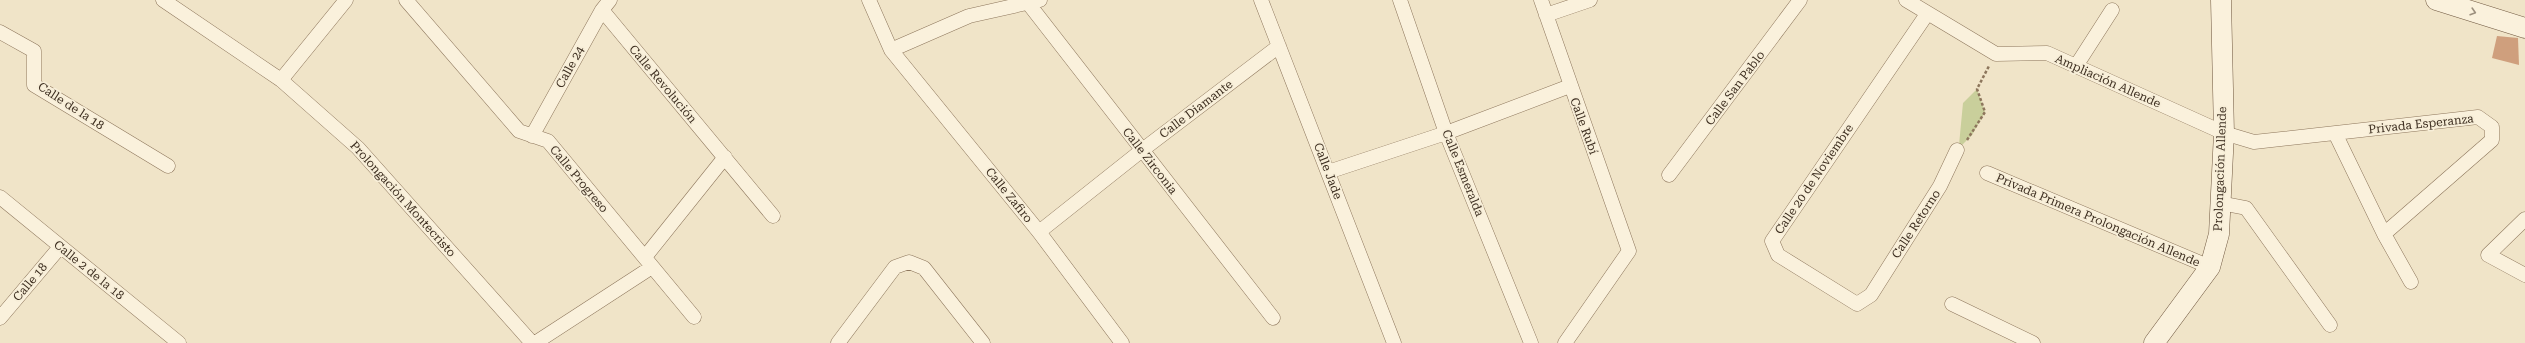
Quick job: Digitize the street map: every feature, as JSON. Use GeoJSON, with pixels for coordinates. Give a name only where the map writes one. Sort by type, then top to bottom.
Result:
{"type":"FeatureCollection","features":[{"type":"Feature","properties":{"kind":"street","name":"Prolongación Montecristo"},"geometry":{"type":"LineString","coordinates":[[163,0],[281,80],[358,148],[533,343]]}},
{"type":"Feature","properties":{"kind":"street"},"geometry":{"type":"LineString","coordinates":[[281,80],[346,0]]}},
{"type":"Feature","properties":{"kind":"street","name":"Calle Progreso"},"geometry":{"type":"LineString","coordinates":[[406,0],[519,131],[548,141],[694,318]]}},
{"type":"Feature","properties":{"kind":"street","name":"Calle Zafiro"},"geometry":{"type":"LineString","coordinates":[[869,0],[891,50],[1039,232],[1122,343]]}},
{"type":"Feature","properties":{"kind":"street","name":"Calle Jade"},"geometry":{"type":"LineString","coordinates":[[1261,0],[1394,343]]}},
{"type":"Feature","properties":{"kind":"street","name":"Calle Esmeralda"},"geometry":{"type":"LineString","coordinates":[[1400,0],[1446,133],[1531,343]]}},
{"type":"Feature","properties":{"kind":"street","name":"Calle Rubí"},"geometry":{"type":"LineString","coordinates":[[1541,0],[1629,251],[1565,343]]}},
{"type":"Feature","properties":{"kind":"street"},"geometry":{"type":"LineString","coordinates":[[1546,15],[1590,0]]}},
{"type":"Feature","properties":{"kind":"street","name":"Calle San Pablo"},"geometry":{"type":"LineString","coordinates":[[1669,175],[1800,0]]}},
{"type":"Feature","properties":{"kind":"street"},"geometry":{"type":"LineString","coordinates":[[1906,0],[1927,14],[1996,54]]}},
{"type":"Feature","properties":{"kind":"street","name":"Prolongación Allende"},"geometry":{"type":"LineString","coordinates":[[2154,343],[2210,267],[2219,234],[2224,133],[2221,0]]}},
{"type":"Feature","properties":{"kind":"street"},"geometry":{"type":"LineString","coordinates":[[2436,0],[2525,28]]}},
{"type":"Feature","properties":{"kind":"street"},"geometry":{"type":"LineString","coordinates":[[891,50],[969,16],[1034,2]]}},
{"type":"Feature","properties":{"kind":"street","name":"Calle Zirconia"},"geometry":{"type":"LineString","coordinates":[[1034,2],[1141,150],[1273,318]]}},
{"type":"Feature","properties":{"kind":"street","name":"Calle 24"},"geometry":{"type":"LineString","coordinates":[[532,136],[606,5]]}},
{"type":"Feature","properties":{"kind":"street","name":"Calle Revolución"},"geometry":{"type":"LineString","coordinates":[[606,5],[773,216]]}},
{"type":"Feature","properties":{"kind":"street"},"geometry":{"type":"LineString","coordinates":[[2076,66],[2112,10]]}},
{"type":"Feature","properties":{"kind":"street","name":"Calle 20 de Noviembre"},"geometry":{"type":"LineString","coordinates":[[1871,295],[1857,304],[1778,254],[1772,241],[1927,14]]}},
{"type":"Feature","properties":{"kind":"street","name":"Calle de la 18"},"geometry":{"type":"LineString","coordinates":[[0,32],[34,51],[34,85],[168,166]]}},
{"type":"Feature","properties":{"kind":"street","name":"Calle Diamante"},"geometry":{"type":"LineString","coordinates":[[1039,232],[1141,150],[1279,46]]}},
{"type":"Feature","properties":{"kind":"street","name":"Ampliación Allende"},"geometry":{"type":"LineString","coordinates":[[1996,54],[2047,53],[2224,133]]}},
{"type":"Feature","properties":{"kind":"street"},"geometry":{"type":"LineString","coordinates":[[1328,172],[1446,133],[1570,86]]}},
{"type":"Feature","properties":{"kind":"street","name":"Privada Esperanza"},"geometry":{"type":"LineString","coordinates":[[2224,133],[2254,142],[2478,117],[2492,127],[2492,140],[2384,234]]}},
{"type":"Feature","properties":{"kind":"street"},"geometry":{"type":"LineString","coordinates":[[2335,133],[2384,234],[2411,282]]}},
{"type":"Feature","properties":{"kind":"street","name":"Calle Retorno"},"geometry":{"type":"LineString","coordinates":[[1871,295],[1940,186],[1957,150]]}},
{"type":"Feature","properties":{"kind":"street"},"geometry":{"type":"LineString","coordinates":[[533,343],[649,262],[725,157]]}},
{"type":"Feature","properties":{"kind":"street","name":"Privada Primera Prolongación Allende"},"geometry":{"type":"LineString","coordinates":[[1987,173],[2210,267]]}},
{"type":"Feature","properties":{"kind":"street","name":"Calle 2 de la 18"},"geometry":{"type":"LineString","coordinates":[[0,197],[179,343]]}},
{"type":"Feature","properties":{"kind":"street"},"geometry":{"type":"LineString","coordinates":[[2220,203],[2246,208],[2330,324]]}},
{"type":"Feature","properties":{"kind":"street"},"geometry":{"type":"LineString","coordinates":[[2525,219],[2488,255],[2525,275]]}},
{"type":"Feature","properties":{"kind":"street","name":"Calle 18"},"geometry":{"type":"LineString","coordinates":[[0,318],[60,246]]}},
{"type":"Feature","properties":{"kind":"street"},"geometry":{"type":"LineString","coordinates":[[838,343],[895,267],[909,262],[924,268],[983,343]]}},
{"type":"Feature","properties":{"kind":"street"},"geometry":{"type":"LineString","coordinates":[[1952,304],[2033,343]]}},
{"type":"Feature","properties":{"kind":"path"},"geometry":{"type":"LineString","coordinates":[[1957,150],[1972,135],[1985,112],[1977,89],[1996,54]]}},
{"type":"Feature","properties":{"kind":"green space"},"geometry":{"type":"Polygon","coordinates":[[[1977,89],[1985,112],[1972,135],[1957,150],[1959,145],[1963,103],[1977,89]]]}},
{"type":"Feature","properties":{"kind":"building"},"geometry":{"type":"Polygon","coordinates":[[[2497,36],[2518,38],[2519,65],[2492,58],[2497,36]]]}}]}
